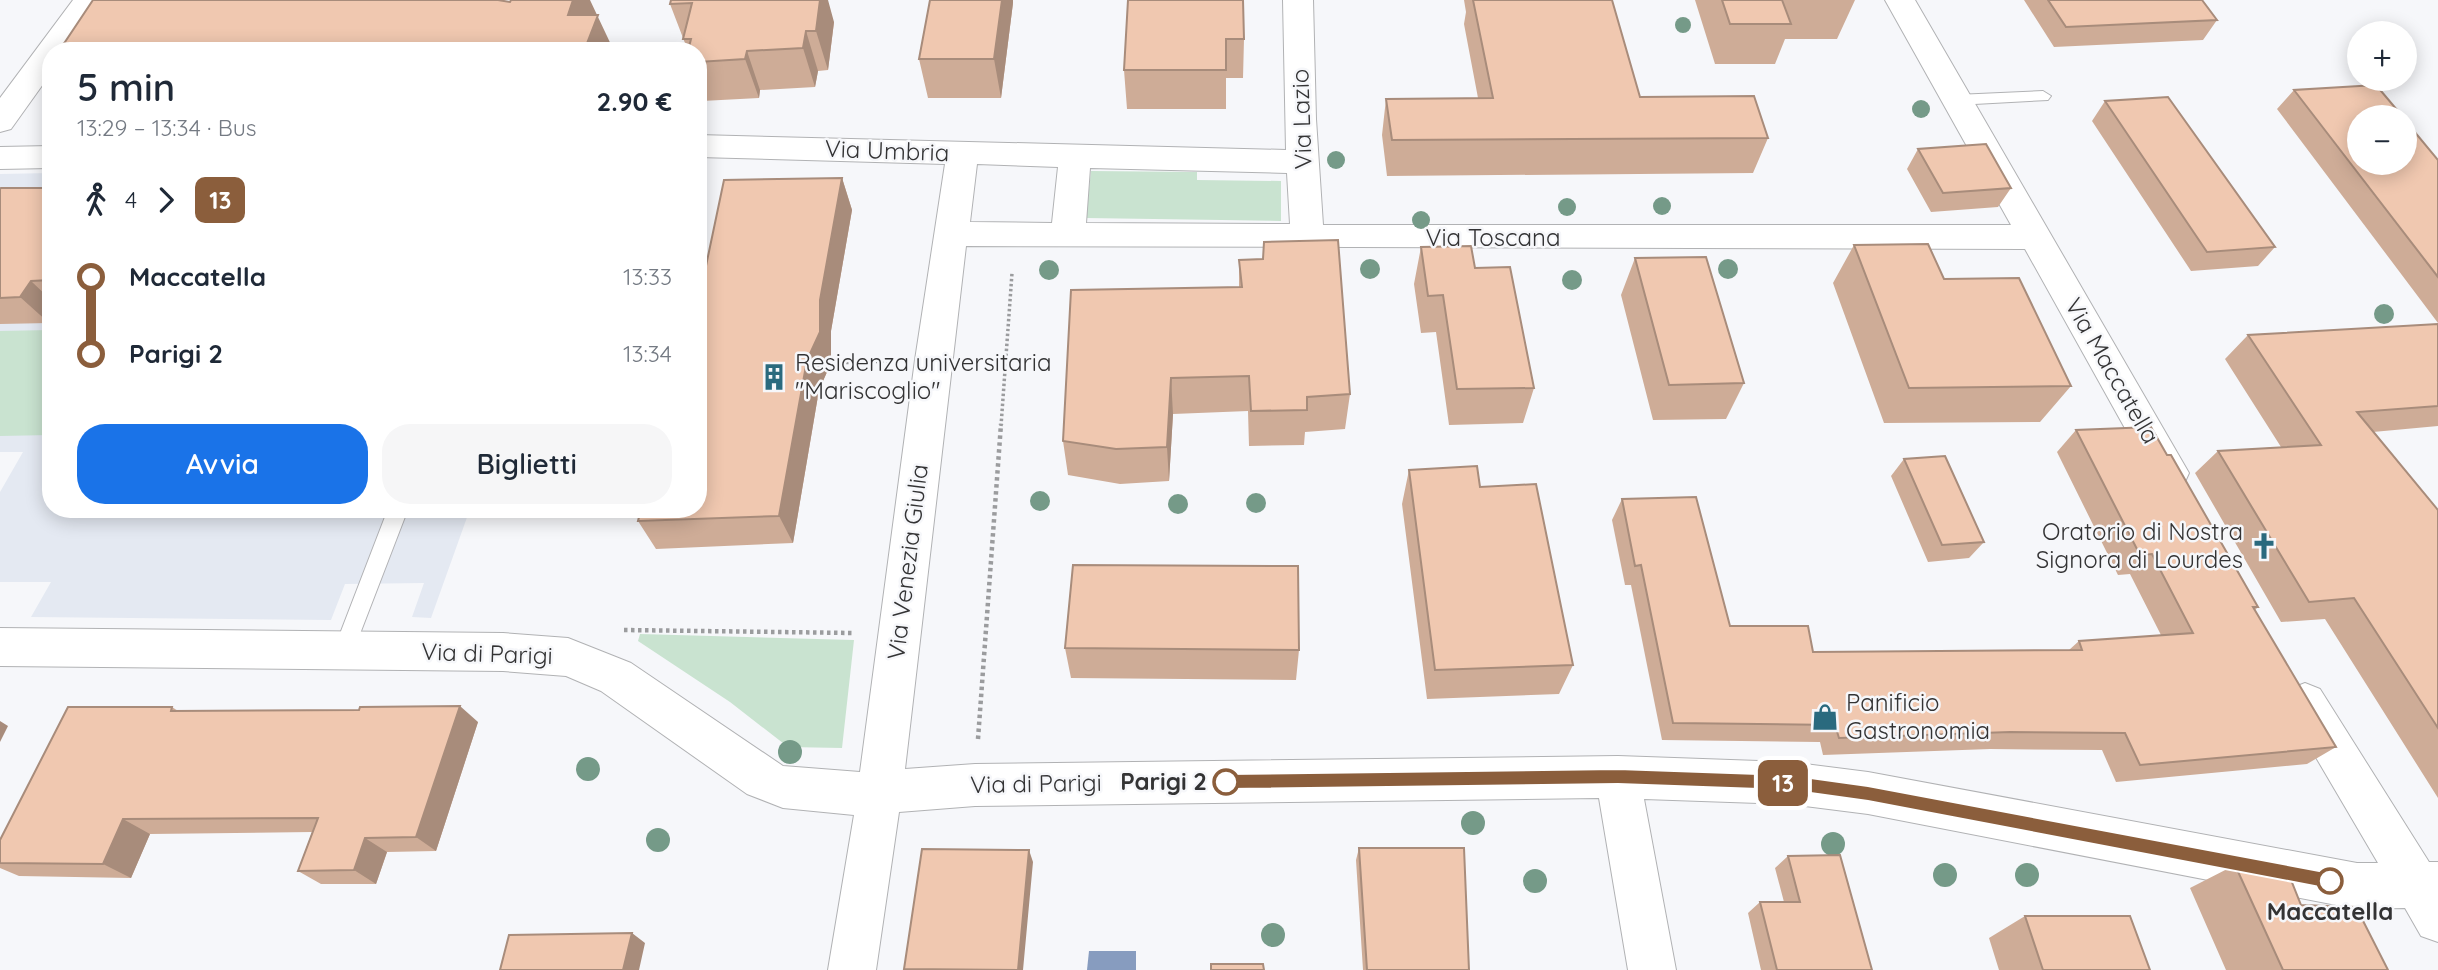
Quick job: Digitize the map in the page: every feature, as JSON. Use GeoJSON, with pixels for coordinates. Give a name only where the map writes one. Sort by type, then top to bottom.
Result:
{"type":"FeatureCollection","features":[{"type":"Feature","properties":{"kind":"street"},"geometry":{"type":"LineString","coordinates":[[58,42],[88,0]]}},
{"type":"Feature","properties":{"kind":"street","name":"Via Lazio"},"geometry":{"type":"LineString","coordinates":[[1298,0],[1307,237]]}},
{"type":"Feature","properties":{"kind":"street","name":"Via Maccatella"},"geometry":{"type":"LineString","coordinates":[[1900,0],[2190,507]]}},
{"type":"Feature","properties":{"kind":"street"},"geometry":{"type":"LineString","coordinates":[[0,121],[42,63]]}},
{"type":"Feature","properties":{"kind":"street","name":"Via Umbria"},"geometry":{"type":"LineString","coordinates":[[707,146],[1303,162]]}},
{"type":"Feature","properties":{"kind":"street","name":"Via Venezia Giulia"},"geometry":{"type":"LineString","coordinates":[[852,970],[880,792],[933,360],[963,153]]}},
{"type":"Feature","properties":{"kind":"street"},"geometry":{"type":"LineString","coordinates":[[1068,234],[1075,156]]}},
{"type":"Feature","properties":{"kind":"street"},"geometry":{"type":"LineString","coordinates":[[0,158],[42,157]]}},
{"type":"Feature","properties":{"kind":"street","name":"Via Toscana"},"geometry":{"type":"LineString","coordinates":[[952,234],[2035,237]]}},
{"type":"Feature","properties":{"kind":"street","name":"Via di Parigi"},"geometry":{"type":"LineString","coordinates":[[0,647],[513,652],[568,657],[616,677],[763,779],[783,787],[830,793],[975,785],[1618,777],[1789,783],[1830,788],[2357,886],[2431,896]]}},
{"type":"Feature","properties":{"kind":"street"},"geometry":{"type":"LineString","coordinates":[[2287,672],[2431,896]]}},
{"type":"Feature","properties":{"kind":"street"},"geometry":{"type":"LineString","coordinates":[[1618,777],[1652,970]]}},
{"type":"Feature","properties":{"kind":"lane"},"geometry":{"type":"LineString","coordinates":[[1956,100],[2043,96]]}},
{"type":"Feature","properties":{"kind":"lane"},"geometry":{"type":"LineString","coordinates":[[343,652],[395,518]]}},
{"type":"Feature","properties":{"kind":"path"},"geometry":{"type":"LineString","coordinates":[[978,744],[1015,234]]}},
{"type":"Feature","properties":{"kind":"path"},"geometry":{"type":"LineString","coordinates":[[831,363],[933,360]]}},
{"type":"Feature","properties":{"kind":"path"},"geometry":{"type":"LineString","coordinates":[[621,630],[865,633]]}},
{"type":"Feature","properties":{"kind":"shaded area"},"geometry":{"type":"Polygon","coordinates":[[[42,173],[42,518],[467,518],[431,618],[412,617],[424,583],[345,584],[331,620],[31,617],[51,582],[0,582],[0,492],[23,452],[0,452],[0,174],[42,173]]]}},
{"type":"Feature","properties":{"kind":"green space"},"geometry":{"type":"Polygon","coordinates":[[[1091,171],[1197,172],[1197,180],[1281,181],[1281,221],[1086,218],[1091,171]]]}},
{"type":"Feature","properties":{"kind":"green space"},"geometry":{"type":"Polygon","coordinates":[[[42,330],[42,435],[0,436],[0,331],[42,330]]]}},
{"type":"Feature","properties":{"kind":"green space"},"geometry":{"type":"Polygon","coordinates":[[[640,634],[854,640],[842,748],[788,747],[730,702],[638,641],[640,634]]]}},
{"type":"Feature","properties":{"kind":"water"},"geometry":{"type":"Polygon","coordinates":[[[1089,951],[1136,951],[1136,970],[1087,970],[1089,951]]]}},
{"type":"Feature","properties":{"kind":"building"},"geometry":{"type":"Polygon","coordinates":[[[93,0],[573,0],[568,15],[598,15],[588,42],[65,42],[93,0]]]}},
{"type":"Feature","properties":{"kind":"building"},"geometry":{"type":"Polygon","coordinates":[[[671,0],[820,0],[816,31],[806,31],[803,48],[747,51],[745,59],[707,61],[707,42],[683,39],[692,3],[670,4],[671,0]]]}},
{"type":"Feature","properties":{"kind":"building"},"geometry":{"type":"Polygon","coordinates":[[[930,0],[1002,0],[994,59],[919,59],[930,0]]]}},
{"type":"Feature","properties":{"kind":"building"},"geometry":{"type":"Polygon","coordinates":[[[1128,0],[1243,0],[1244,39],[1226,39],[1226,70],[1124,70],[1128,0]]]}},
{"type":"Feature","properties":{"kind":"building"},"geometry":{"type":"Polygon","coordinates":[[[1473,0],[1612,0],[1640,97],[1754,96],[1768,138],[1392,140],[1386,99],[1493,98],[1473,0]]]}},
{"type":"Feature","properties":{"kind":"building"},"geometry":{"type":"Polygon","coordinates":[[[1722,0],[1782,0],[1791,24],[1730,24],[1722,0]]]}},
{"type":"Feature","properties":{"kind":"building"},"geometry":{"type":"Polygon","coordinates":[[[2048,0],[2202,0],[2217,20],[2066,27],[2048,0]]]}},
{"type":"Feature","properties":{"kind":"building"},"geometry":{"type":"Polygon","coordinates":[[[2347,87],[2347,91],[2381,91],[2393,105],[2347,105],[2347,159],[2294,90],[2347,87]]]}},
{"type":"Feature","properties":{"kind":"building"},"geometry":{"type":"Polygon","coordinates":[[[2168,97],[2275,247],[2207,252],[2105,101],[2168,97]]]}},
{"type":"Feature","properties":{"kind":"building"},"geometry":{"type":"Polygon","coordinates":[[[2417,135],[2438,160],[2438,277],[2359,175],[2417,175],[2417,135]]]}},
{"type":"Feature","properties":{"kind":"building"},"geometry":{"type":"Polygon","coordinates":[[[1986,144],[2011,188],[1943,193],[1918,149],[1986,144]]]}},
{"type":"Feature","properties":{"kind":"building","name":"Residenza universitaria \"Mariscoglio\""},"geometry":{"type":"Polygon","coordinates":[[[842,178],[820,300],[820,332],[807,360],[779,516],[638,521],[639,518],[707,518],[707,261],[724,180],[842,178]]]}},
{"type":"Feature","properties":{"kind":"building"},"geometry":{"type":"Polygon","coordinates":[[[42,188],[42,280],[31,281],[20,297],[0,298],[0,189],[42,188]]]}},
{"type":"Feature","properties":{"kind":"building"},"geometry":{"type":"Polygon","coordinates":[[[1338,240],[1350,394],[1307,397],[1307,410],[1251,411],[1249,376],[1171,378],[1167,447],[1116,449],[1063,441],[1071,290],[1242,287],[1239,260],[1263,259],[1264,242],[1338,240]]]}},
{"type":"Feature","properties":{"kind":"building"},"geometry":{"type":"Polygon","coordinates":[[[1928,244],[1944,279],[2019,278],[2071,386],[1909,388],[1854,245],[1928,244]]]}},
{"type":"Feature","properties":{"kind":"building"},"geometry":{"type":"Polygon","coordinates":[[[1471,246],[1475,268],[1510,267],[1534,388],[1457,389],[1443,295],[1428,296],[1421,247],[1471,246]]]}},
{"type":"Feature","properties":{"kind":"building"},"geometry":{"type":"Polygon","coordinates":[[[1706,257],[1744,383],[1669,385],[1635,258],[1706,257]]]}},
{"type":"Feature","properties":{"kind":"building"},"geometry":{"type":"Polygon","coordinates":[[[2438,324],[2438,406],[2357,412],[2438,510],[2438,728],[2354,598],[2309,602],[2218,451],[2321,445],[2248,335],[2438,324]]]}},
{"type":"Feature","properties":{"kind":"building"},"geometry":{"type":"Polygon","coordinates":[[[2151,427],[2167,455],[2171,455],[2258,607],[2253,607],[2336,747],[2140,765],[2125,733],[2010,732],[1839,738],[1835,725],[1673,723],[1641,565],[1635,566],[1622,499],[1696,497],[1730,626],[1808,626],[1813,652],[2082,650],[2079,641],[2193,633],[2152,554],[2140,555],[2076,430],[2151,427]]]}},
{"type":"Feature","properties":{"kind":"building"},"geometry":{"type":"Polygon","coordinates":[[[1945,456],[1984,542],[1942,545],[1904,459],[1945,456]]]}},
{"type":"Feature","properties":{"kind":"building"},"geometry":{"type":"Polygon","coordinates":[[[1477,466],[1480,487],[1536,484],[1573,665],[1435,670],[1409,470],[1477,466]]]}},
{"type":"Feature","properties":{"kind":"building"},"geometry":{"type":"Polygon","coordinates":[[[1073,565],[1298,566],[1299,650],[1065,648],[1073,565]]]}},
{"type":"Feature","properties":{"kind":"building"},"geometry":{"type":"Polygon","coordinates":[[[460,706],[416,837],[365,838],[354,870],[298,871],[318,818],[123,819],[103,864],[0,863],[0,840],[68,707],[172,707],[171,711],[359,710],[360,707],[460,706]]]}},
{"type":"Feature","properties":{"kind":"building"},"geometry":{"type":"Polygon","coordinates":[[[1359,848],[1464,848],[1469,970],[1367,970],[1359,848]]]}},
{"type":"Feature","properties":{"kind":"building"},"geometry":{"type":"Polygon","coordinates":[[[922,849],[1029,850],[1018,970],[904,969],[922,849]]]}},
{"type":"Feature","properties":{"kind":"building"},"geometry":{"type":"Polygon","coordinates":[[[1840,855],[1872,970],[1777,970],[1760,902],[1800,902],[1788,856],[1840,855]]]}},
{"type":"Feature","properties":{"kind":"building"},"geometry":{"type":"Polygon","coordinates":[[[2235,865],[2289,875],[2301,905],[2356,907],[2388,970],[2283,970],[2235,865]]]}},
{"type":"Feature","properties":{"kind":"building"},"geometry":{"type":"Polygon","coordinates":[[[2025,916],[2130,916],[2150,970],[2043,970],[2025,916]]]}},
{"type":"Feature","properties":{"kind":"building"},"geometry":{"type":"Polygon","coordinates":[[[632,933],[623,970],[500,970],[509,935],[632,933]]]}},
{"type":"Feature","properties":{"kind":"building"},"geometry":{"type":"Polygon","coordinates":[[[1211,964],[1263,964],[1264,970],[1211,970],[1211,964]]]}},
{"type":"Feature","properties":{"kind":"bus line","name":"13"},"geometry":{"type":"LineString","coordinates":[[1226,782],[1618,777],[1789,783],[1868,793],[2330,881]]}},
{"type":"Feature","properties":{"kind":"place","name":"Residenza universitaria \"Mariscoglio\""},"geometry":{"type":"Point","coordinates":[774,377]}},
{"type":"Feature","properties":{"kind":"place","name":"Oratorio di Nostra Signora di Lourdes"},"geometry":{"type":"Point","coordinates":[2264,546]}},
{"type":"Feature","properties":{"kind":"place","name":"Panificio Gastronomia"},"geometry":{"type":"Point","coordinates":[1825,717]}},
{"type":"Feature","properties":{"kind":"place","name":"Parigi 2"},"geometry":{"type":"Point","coordinates":[1226,782]}},
{"type":"Feature","properties":{"kind":"place","name":"Maccatella"},"geometry":{"type":"Point","coordinates":[2330,881]}}]}
